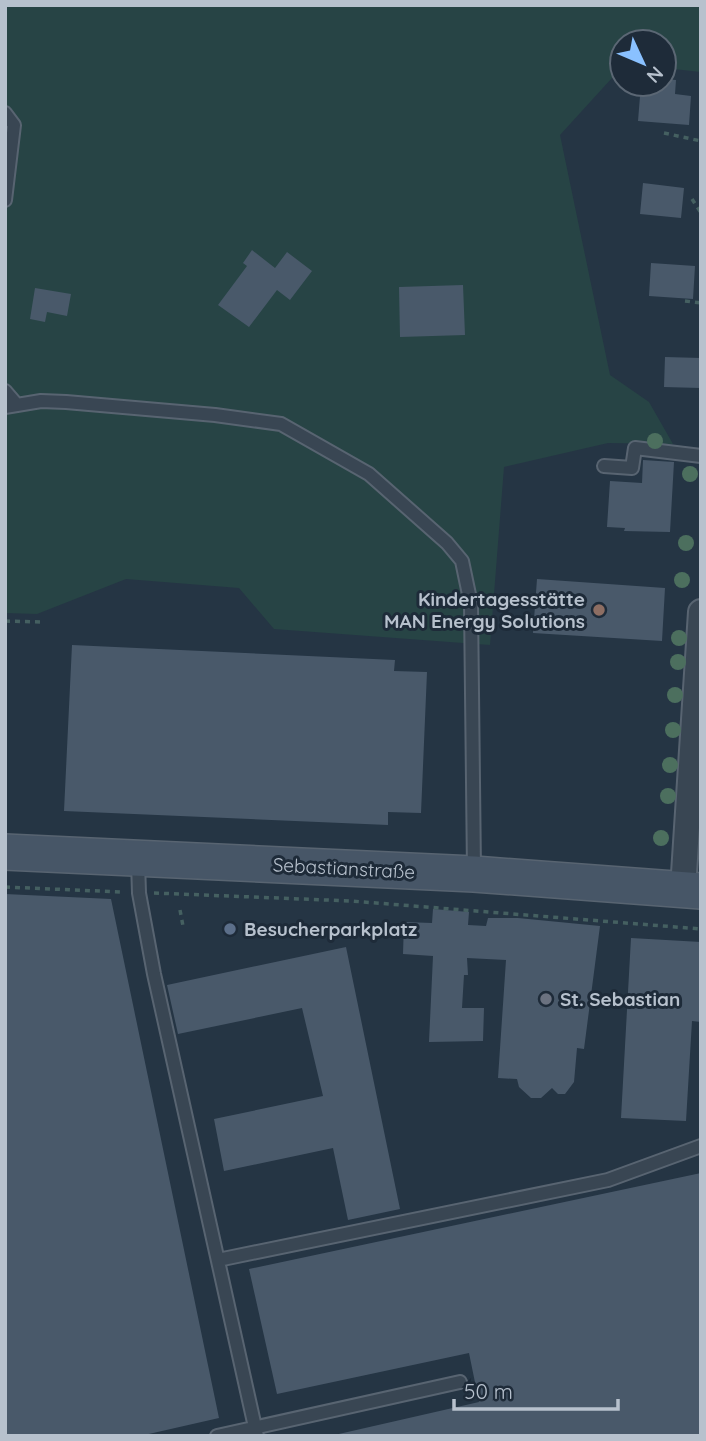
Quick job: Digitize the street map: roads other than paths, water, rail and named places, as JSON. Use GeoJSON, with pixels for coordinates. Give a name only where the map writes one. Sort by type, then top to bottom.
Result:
{"type":"FeatureCollection","features":[{"type":"Feature","properties":{"kind":"main road","name":"Sebastianstraße"},"geometry":{"type":"LineString","coordinates":[[5,852],[474,874],[692,890]]}},
{"type":"Feature","properties":{"kind":"street","name":"Sebastianstraße"},"geometry":{"type":"LineString","coordinates":[[692,890],[701,612]]}},
{"type":"Feature","properties":{"kind":"lane"},"geometry":{"type":"LineString","coordinates":[[5,113],[14,125],[5,200]]}},
{"type":"Feature","properties":{"kind":"lane"},"geometry":{"type":"LineString","coordinates":[[5,391],[11,406],[40,401],[66,402],[215,415],[281,424],[369,474],[447,543],[462,561],[471,604],[474,874]]}},
{"type":"Feature","properties":{"kind":"lane"},"geometry":{"type":"LineString","coordinates":[[604,466],[632,468],[635,448],[701,456]]}},
{"type":"Feature","properties":{"kind":"lane"},"geometry":{"type":"LineString","coordinates":[[138,858],[139,892],[154,974],[256,1432]]}},
{"type":"Feature","properties":{"kind":"lane"},"geometry":{"type":"LineString","coordinates":[[218,1260],[608,1180],[701,1146]]}},
{"type":"Feature","properties":{"kind":"lane"},"geometry":{"type":"LineString","coordinates":[[217,1436],[256,1432],[460,1382]]}},
{"type":"Feature","properties":{"kind":"place","name":"Kindertagesstätte MAN Energy Solutions"},"geometry":{"type":"Point","coordinates":[599,610]}},
{"type":"Feature","properties":{"kind":"place","name":"Besucherparkplatz"},"geometry":{"type":"Point","coordinates":[230,929]}},
{"type":"Feature","properties":{"kind":"place","name":"St. Sebastian"},"geometry":{"type":"Point","coordinates":[546,999]}}]}
